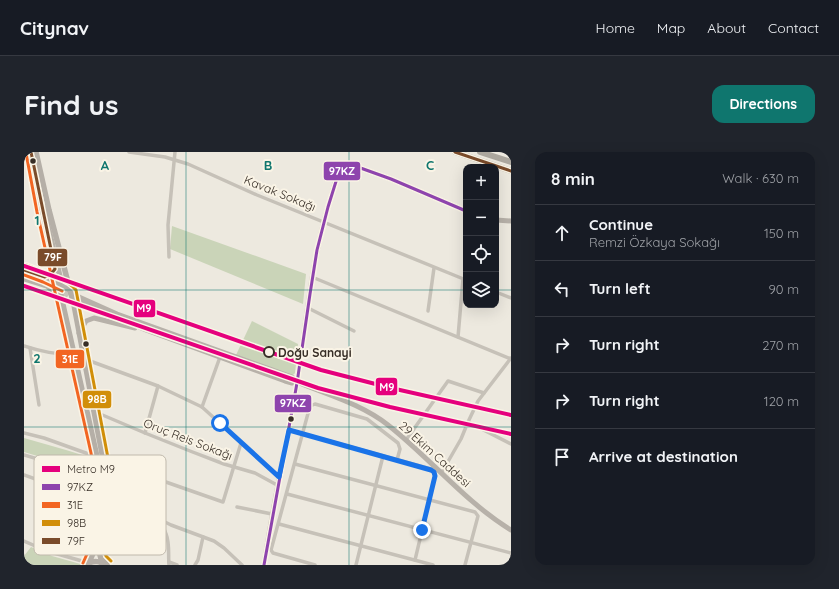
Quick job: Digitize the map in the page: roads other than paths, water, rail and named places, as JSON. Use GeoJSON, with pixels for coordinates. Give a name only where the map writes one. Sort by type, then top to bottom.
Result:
{"type":"FeatureCollection","features":[{"type":"Feature","properties":{"kind":"highway"},"geometry":{"type":"LineString","coordinates":[[455,152],[511,171]]}},
{"type":"Feature","properties":{"kind":"highway"},"geometry":{"type":"LineString","coordinates":[[480,152],[511,162]]}},
{"type":"Feature","properties":{"kind":"main road"},"geometry":{"type":"LineString","coordinates":[[31,152],[57,282]]}},
{"type":"Feature","properties":{"kind":"main road"},"geometry":{"type":"LineString","coordinates":[[36,152],[71,291],[82,354],[87,363],[92,410],[100,455]]}},
{"type":"Feature","properties":{"kind":"main road"},"geometry":{"type":"LineString","coordinates":[[264,565],[277,484],[289,430],[297,382],[312,277],[324,222],[338,175],[349,165],[355,166],[397,181],[463,210]]}},
{"type":"Feature","properties":{"kind":"main road"},"geometry":{"type":"LineString","coordinates":[[39,194],[48,224],[57,282],[99,455]]}},
{"type":"Feature","properties":{"kind":"main road"},"geometry":{"type":"LineString","coordinates":[[499,220],[511,221]]}},
{"type":"Feature","properties":{"kind":"main road"},"geometry":{"type":"LineString","coordinates":[[45,277],[51,274],[55,269]]}},
{"type":"Feature","properties":{"kind":"main road"},"geometry":{"type":"LineString","coordinates":[[24,270],[57,282],[79,297],[117,314],[292,377],[297,382]]}},
{"type":"Feature","properties":{"kind":"main road"},"geometry":{"type":"LineString","coordinates":[[24,275],[57,282]]}},
{"type":"Feature","properties":{"kind":"main road"},"geometry":{"type":"LineString","coordinates":[[24,279],[47,286],[62,299]]}},
{"type":"Feature","properties":{"kind":"main road"},"geometry":{"type":"LineString","coordinates":[[77,302],[146,330],[285,381],[292,383],[297,382]]}},
{"type":"Feature","properties":{"kind":"main road"},"geometry":{"type":"LineString","coordinates":[[79,333],[86,321],[94,318],[146,330]]}},
{"type":"Feature","properties":{"kind":"main road","name":"29 Ekim Caddesi"},"geometry":{"type":"LineString","coordinates":[[297,382],[352,404],[372,414],[406,440],[487,512],[510,528]]}},
{"type":"Feature","properties":{"kind":"main road"},"geometry":{"type":"LineString","coordinates":[[100,555],[101,559],[106,564]]}},
{"type":"Feature","properties":{"kind":"main road"},"geometry":{"type":"LineString","coordinates":[[89,564],[93,561],[106,564]]}},
{"type":"Feature","properties":{"kind":"street","name":"Kavak Sokağı"},"geometry":{"type":"LineString","coordinates":[[129,152],[188,164],[257,195],[463,279]]}},
{"type":"Feature","properties":{"kind":"street"},"geometry":{"type":"LineString","coordinates":[[169,257],[168,225],[173,160],[175,152]]}},
{"type":"Feature","properties":{"kind":"street"},"geometry":{"type":"LineString","coordinates":[[428,311],[434,268]]}},
{"type":"Feature","properties":{"kind":"street"},"geometry":{"type":"LineString","coordinates":[[312,277],[511,358],[484,393],[468,422],[461,439],[442,472]]}},
{"type":"Feature","properties":{"kind":"street"},"geometry":{"type":"LineString","coordinates":[[499,293],[511,298]]}},
{"type":"Feature","properties":{"kind":"street"},"geometry":{"type":"LineString","coordinates":[[458,337],[463,296]]}},
{"type":"Feature","properties":{"kind":"street"},"geometry":{"type":"LineString","coordinates":[[308,308],[354,331]]}},
{"type":"Feature","properties":{"kind":"street"},"geometry":{"type":"LineString","coordinates":[[24,346],[62,354],[69,354],[74,351]]}},
{"type":"Feature","properties":{"kind":"street"},"geometry":{"type":"LineString","coordinates":[[30,348],[39,406]]}},
{"type":"Feature","properties":{"kind":"street"},"geometry":{"type":"LineString","coordinates":[[202,407],[220,357]]}},
{"type":"Feature","properties":{"kind":"street"},"geometry":{"type":"LineString","coordinates":[[87,363],[158,386],[202,407],[279,477]]}},
{"type":"Feature","properties":{"kind":"street"},"geometry":{"type":"LineString","coordinates":[[406,440],[448,381],[484,393]]}},
{"type":"Feature","properties":{"kind":"street"},"geometry":{"type":"LineString","coordinates":[[145,433],[158,386]]}},
{"type":"Feature","properties":{"kind":"street"},"geometry":{"type":"LineString","coordinates":[[315,565],[301,563],[273,553],[271,550],[310,406],[315,404],[368,419],[398,443],[400,449],[397,460]]}},
{"type":"Feature","properties":{"kind":"street","name":"Oruç Reis Sokağı"},"geometry":{"type":"LineString","coordinates":[[92,410],[145,433],[255,473],[277,484]]}},
{"type":"Feature","properties":{"kind":"street"},"geometry":{"type":"LineString","coordinates":[[468,422],[511,444]]}},
{"type":"Feature","properties":{"kind":"street"},"geometry":{"type":"LineString","coordinates":[[289,430],[397,460],[434,472],[435,476],[414,560]]}},
{"type":"Feature","properties":{"kind":"street"},"geometry":{"type":"LineString","coordinates":[[24,433],[91,455]]}},
{"type":"Feature","properties":{"kind":"street"},"geometry":{"type":"LineString","coordinates":[[166,482],[223,502],[241,443]]}},
{"type":"Feature","properties":{"kind":"street"},"geometry":{"type":"LineString","coordinates":[[24,455],[34,458]]}},
{"type":"Feature","properties":{"kind":"street"},"geometry":{"type":"LineString","coordinates":[[356,565],[383,456]]}},
{"type":"Feature","properties":{"kind":"street"},"geometry":{"type":"LineString","coordinates":[[295,464],[429,501],[475,512],[478,516],[465,565]]}},
{"type":"Feature","properties":{"kind":"street"},"geometry":{"type":"LineString","coordinates":[[24,474],[34,478]]}},
{"type":"Feature","properties":{"kind":"street"},"geometry":{"type":"LineString","coordinates":[[287,494],[511,553]]}},
{"type":"Feature","properties":{"kind":"street"},"geometry":{"type":"LineString","coordinates":[[237,507],[272,514]]}},
{"type":"Feature","properties":{"kind":"street"},"geometry":{"type":"LineString","coordinates":[[166,522],[214,542],[224,548],[242,565]]}},
{"type":"Feature","properties":{"kind":"street"},"geometry":{"type":"LineString","coordinates":[[279,524],[432,565]]}},
{"type":"Feature","properties":{"kind":"street"},"geometry":{"type":"LineString","coordinates":[[166,533],[169,563],[177,565]]}},
{"type":"Feature","properties":{"kind":"street"},"geometry":{"type":"LineString","coordinates":[[195,565],[198,560],[203,537]]}},
{"type":"Feature","properties":{"kind":"street"},"geometry":{"type":"LineString","coordinates":[[24,541],[34,545]]}},
{"type":"Feature","properties":{"kind":"street"},"geometry":{"type":"LineString","coordinates":[[60,555],[89,564]]}},
{"type":"Feature","properties":{"kind":"tunnel"},"geometry":{"type":"LineString","coordinates":[[52,284],[74,300]]}},
{"type":"Feature","properties":{"kind":"metro line","name":"M9"},"geometry":{"type":"LineString","coordinates":[[24,266],[321,370],[391,388],[511,415]]}},
{"type":"Feature","properties":{"kind":"metro line","name":"M9"},"geometry":{"type":"LineString","coordinates":[[24,286],[318,388],[390,407],[511,434]]}},
{"type":"Feature","properties":{"kind":"place","name":"Doğu Sanayi"},"geometry":{"type":"Point","coordinates":[269,352]}}]}
